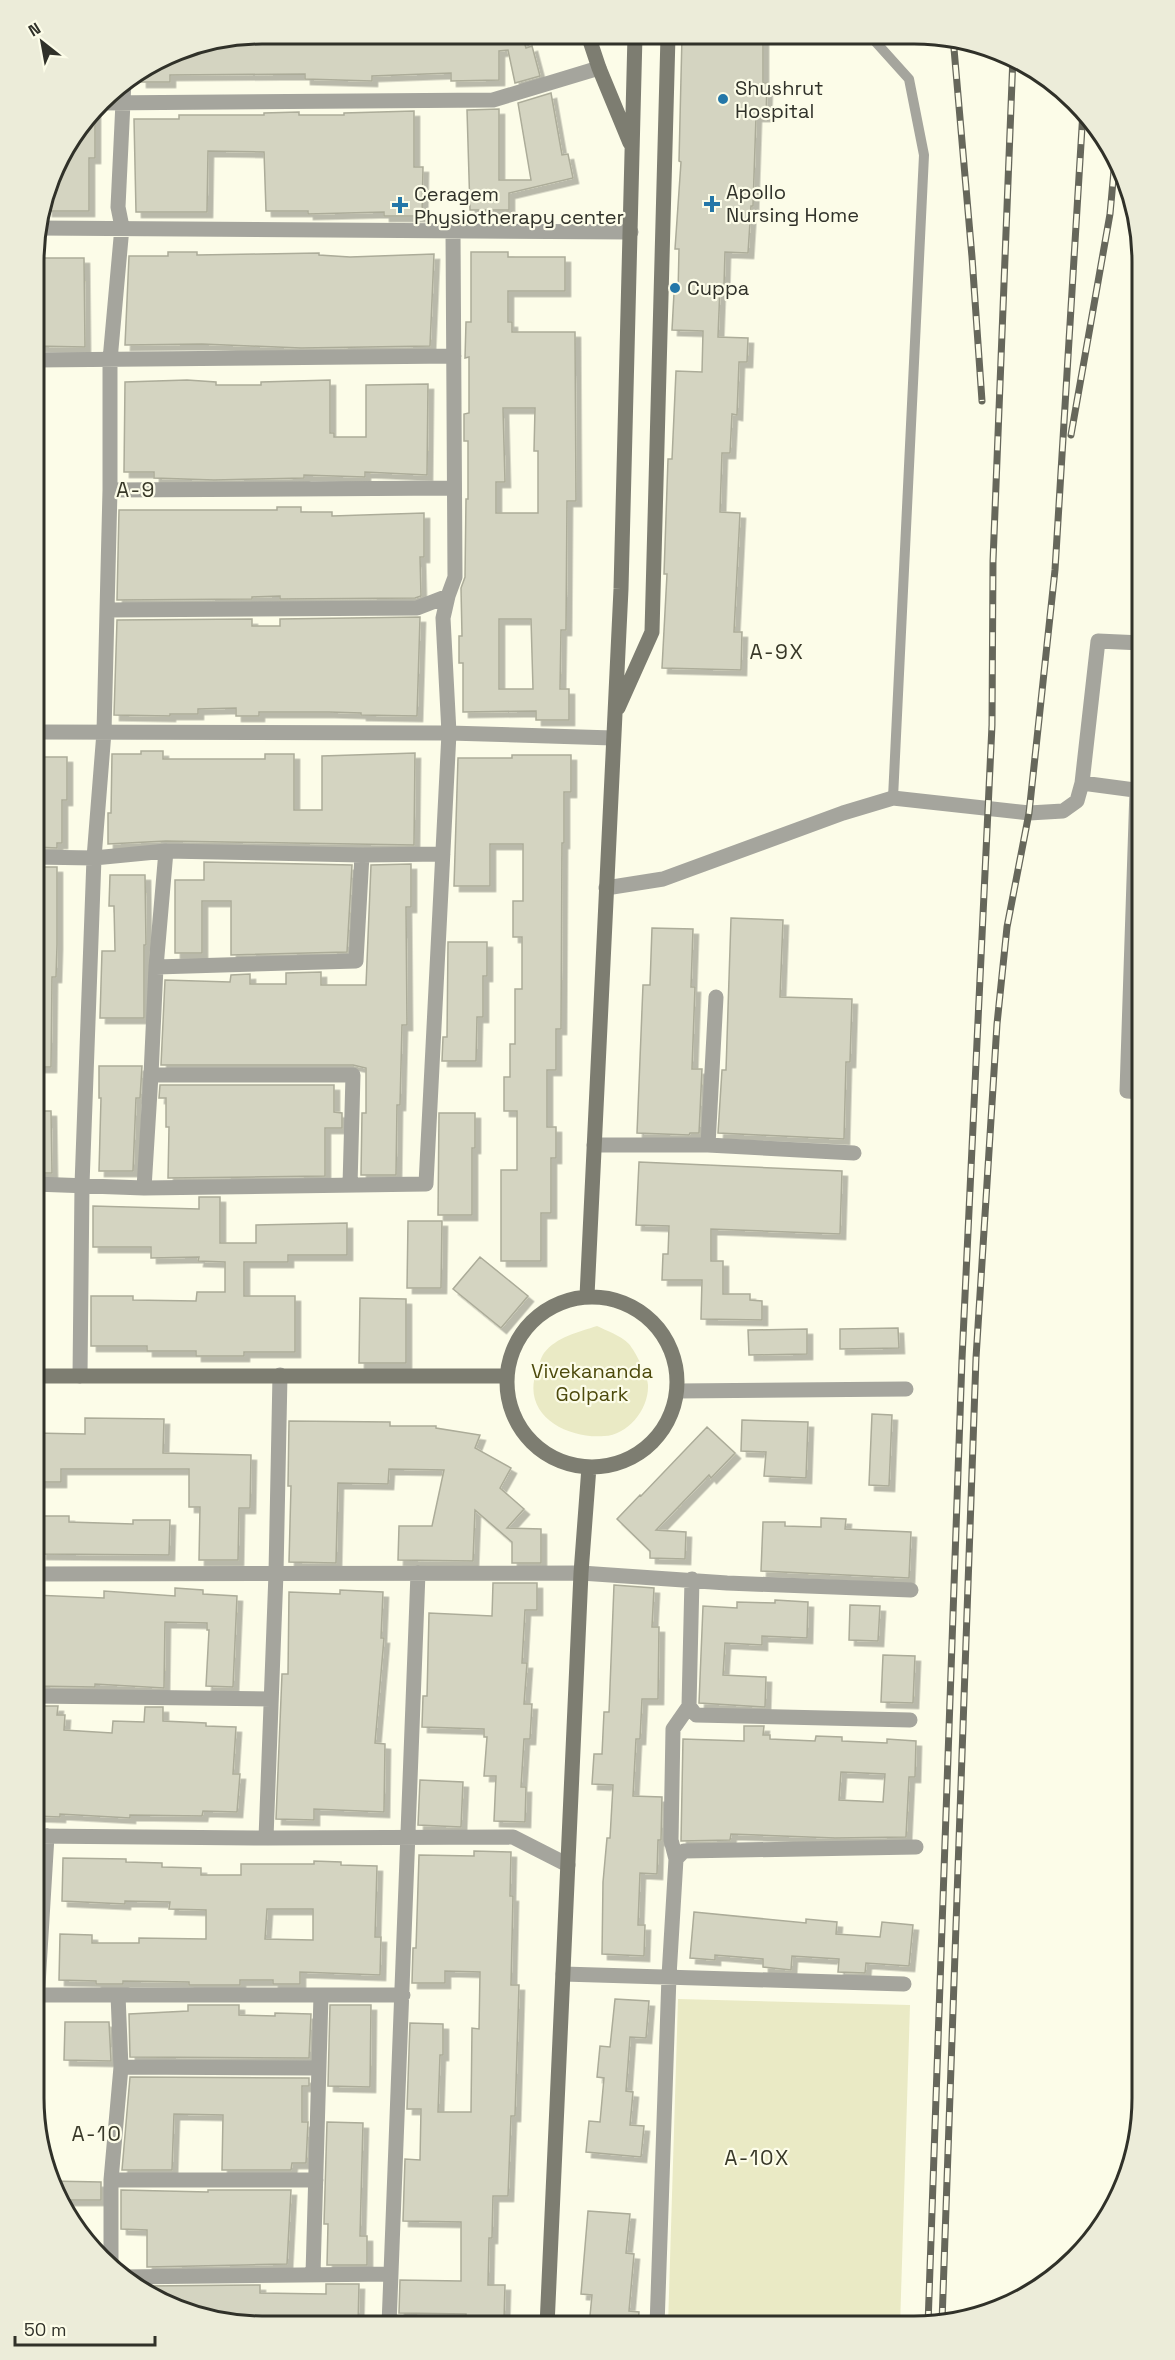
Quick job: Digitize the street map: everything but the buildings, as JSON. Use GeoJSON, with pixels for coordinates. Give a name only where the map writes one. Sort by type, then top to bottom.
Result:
{"type":"FeatureCollection","features":[{"type":"Feature","properties":{"kind":"street"},"geometry":{"type":"LineString","coordinates":[[591,44],[633,149]]}},
{"type":"Feature","properties":{"kind":"street"},"geometry":{"type":"LineString","coordinates":[[587,1296],[621,589],[635,44]]}},
{"type":"Feature","properties":{"kind":"street"},"geometry":{"type":"LineString","coordinates":[[614,716],[652,632],[668,44]]}},
{"type":"Feature","properties":{"kind":"street"},"geometry":{"type":"LineString","coordinates":[[111,103],[493,100],[599,68]]}},
{"type":"Feature","properties":{"kind":"street"},"geometry":{"type":"LineString","coordinates":[[80,1376],[82,1185],[94,858],[104,732],[110,490],[110,360],[122,227],[118,207],[124,92]]}},
{"type":"Feature","properties":{"kind":"street"},"geometry":{"type":"LineString","coordinates":[[46,228],[631,232]]}},
{"type":"Feature","properties":{"kind":"street"},"geometry":{"type":"LineString","coordinates":[[44,1184],[144,1188],[426,1184],[449,733],[443,618],[455,577],[453,231]]}},
{"type":"Feature","properties":{"kind":"street"},"geometry":{"type":"LineString","coordinates":[[44,360],[454,356]]}},
{"type":"Feature","properties":{"kind":"street"},"geometry":{"type":"LineString","coordinates":[[110,490],[454,488]]}},
{"type":"Feature","properties":{"kind":"street"},"geometry":{"type":"LineString","coordinates":[[107,610],[417,608],[448,596]]}},
{"type":"Feature","properties":{"kind":"street"},"geometry":{"type":"LineString","coordinates":[[606,888],[663,879],[843,813],[893,798],[1029,813],[1063,811],[1077,801],[1082,783],[1098,641],[1132,643]]}},
{"type":"Feature","properties":{"kind":"street"},"geometry":{"type":"LineString","coordinates":[[44,732],[449,733],[613,738]]}},
{"type":"Feature","properties":{"kind":"street"},"geometry":{"type":"LineString","coordinates":[[1082,783],[1132,790]]}},
{"type":"Feature","properties":{"kind":"street"},"geometry":{"type":"LineString","coordinates":[[44,857],[94,858],[166,851],[362,855],[443,854]]}},
{"type":"Feature","properties":{"kind":"street"},"geometry":{"type":"LineString","coordinates":[[144,1188],[156,967],[166,851]]}},
{"type":"Feature","properties":{"kind":"street"},"geometry":{"type":"LineString","coordinates":[[156,967],[356,961],[362,855]]}},
{"type":"Feature","properties":{"kind":"street"},"geometry":{"type":"LineString","coordinates":[[1132,966],[1127,1091],[1132,1091]]}},
{"type":"Feature","properties":{"kind":"street"},"geometry":{"type":"LineString","coordinates":[[708,1145],[716,997]]}},
{"type":"Feature","properties":{"kind":"street"},"geometry":{"type":"LineString","coordinates":[[151,1075],[353,1075],[350,1185]]}},
{"type":"Feature","properties":{"kind":"street"},"geometry":{"type":"LineString","coordinates":[[594,1145],[708,1145],[854,1153]]}},
{"type":"Feature","properties":{"kind":"street"},"geometry":{"type":"LineString","coordinates":[[587,1296],[620,1301],[635,1308],[654,1323],[668,1343],[674,1358],[677,1391],[667,1421],[647,1446],[620,1462],[589,1467],[572,1465],[556,1459],[528,1439],[510,1409],[506,1376],[514,1346],[532,1321],[557,1304],[587,1296]]}},
{"type":"Feature","properties":{"kind":"street"},"geometry":{"type":"LineString","coordinates":[[266,1838],[276,1573],[280,1375]]}},
{"type":"Feature","properties":{"kind":"street"},"geometry":{"type":"LineString","coordinates":[[44,1376],[506,1376]]}},
{"type":"Feature","properties":{"kind":"street"},"geometry":{"type":"LineString","coordinates":[[677,1391],[906,1389]]}},
{"type":"Feature","properties":{"kind":"street"},"geometry":{"type":"LineString","coordinates":[[547,2316],[580,1573],[589,1467]]}},
{"type":"Feature","properties":{"kind":"street"},"geometry":{"type":"LineString","coordinates":[[389,2316],[418,1573]]}},
{"type":"Feature","properties":{"kind":"street"},"geometry":{"type":"LineString","coordinates":[[44,1574],[580,1573],[727,1583],[911,1590]]}},
{"type":"Feature","properties":{"kind":"street"},"geometry":{"type":"LineString","coordinates":[[657,2316],[669,1977],[676,1859],[671,1840],[673,1730],[689,1706],[692,1579]]}},
{"type":"Feature","properties":{"kind":"street"},"geometry":{"type":"LineString","coordinates":[[44,1696],[271,1699]]}},
{"type":"Feature","properties":{"kind":"street"},"geometry":{"type":"LineString","coordinates":[[689,1706],[696,1715],[910,1720]]}},
{"type":"Feature","properties":{"kind":"street"},"geometry":{"type":"LineString","coordinates":[[44,1836],[513,1837],[568,1865]]}},
{"type":"Feature","properties":{"kind":"street"},"geometry":{"type":"LineString","coordinates":[[676,1859],[684,1851],[916,1847]]}},
{"type":"Feature","properties":{"kind":"street"},"geometry":{"type":"LineString","coordinates":[[563,1974],[904,1984]]}},
{"type":"Feature","properties":{"kind":"street"},"geometry":{"type":"LineString","coordinates":[[44,1995],[403,1995]]}},
{"type":"Feature","properties":{"kind":"street"},"geometry":{"type":"LineString","coordinates":[[111,2257],[111,2180],[121,2067],[118,1995]]}},
{"type":"Feature","properties":{"kind":"street"},"geometry":{"type":"LineString","coordinates":[[313,2274],[321,1995]]}},
{"type":"Feature","properties":{"kind":"street"},"geometry":{"type":"LineString","coordinates":[[121,2067],[319,2068]]}},
{"type":"Feature","properties":{"kind":"street"},"geometry":{"type":"LineString","coordinates":[[111,2180],[315,2180]]}},
{"type":"Feature","properties":{"kind":"street"},"geometry":{"type":"LineString","coordinates":[[136,2277],[391,2274]]}},
{"type":"Feature","properties":{"kind":"lane"},"geometry":{"type":"LineString","coordinates":[[878,44],[909,79],[924,155],[893,798]]}},
{"type":"Feature","properties":{"kind":"green space","name":"Vivekananda Golpark"},"geometry":{"type":"Polygon","coordinates":[[[597,1326],[629,1344],[641,1364],[648,1385],[645,1403],[629,1426],[613,1435],[590,1436],[575,1433],[550,1421],[541,1411],[535,1399],[533,1386],[541,1359],[549,1347],[568,1336],[597,1326]]]}},
{"type":"Feature","properties":{"kind":"green space"},"geometry":{"type":"Polygon","coordinates":[[[678,1999],[910,2005],[900,2316],[668,2316],[678,1999]]]}},
{"type":"Feature","properties":{"kind":"railway"},"geometry":{"type":"LineString","coordinates":[[954,48],[982,401]]}},
{"type":"Feature","properties":{"kind":"railway"},"geometry":{"type":"LineString","coordinates":[[928,2316],[962,1359],[992,725],[993,561],[1013,67]]}},
{"type":"Feature","properties":{"kind":"railway"},"geometry":{"type":"LineString","coordinates":[[942,2315],[976,1358],[997,1024],[1007,927],[1029,813],[1055,570],[1082,123]]}},
{"type":"Feature","properties":{"kind":"railway"},"geometry":{"type":"LineString","coordinates":[[1071,435],[1110,214],[1114,175]]}},
{"type":"Feature","properties":{"kind":"place","name":"Shushrut Hospital"},"geometry":{"type":"Point","coordinates":[723,99]}},
{"type":"Feature","properties":{"kind":"place","name":"Apollo Nursing Home"},"geometry":{"type":"Point","coordinates":[712,204]}},
{"type":"Feature","properties":{"kind":"place","name":"Ceragem Physiotherapy center"},"geometry":{"type":"Point","coordinates":[400,205]}},
{"type":"Feature","properties":{"kind":"place","name":"Cuppa"},"geometry":{"type":"Point","coordinates":[675,288]}},
{"type":"Feature","properties":{"kind":"district","name":"A-9"},"geometry":{"type":"Point","coordinates":[136,489]}},
{"type":"Feature","properties":{"kind":"district","name":"A-9X"},"geometry":{"type":"Point","coordinates":[777,651]}},
{"type":"Feature","properties":{"kind":"district","name":"A-10"},"geometry":{"type":"Point","coordinates":[97,2133]}},
{"type":"Feature","properties":{"kind":"district","name":"A-10X"},"geometry":{"type":"Point","coordinates":[757,2157]}}]}
